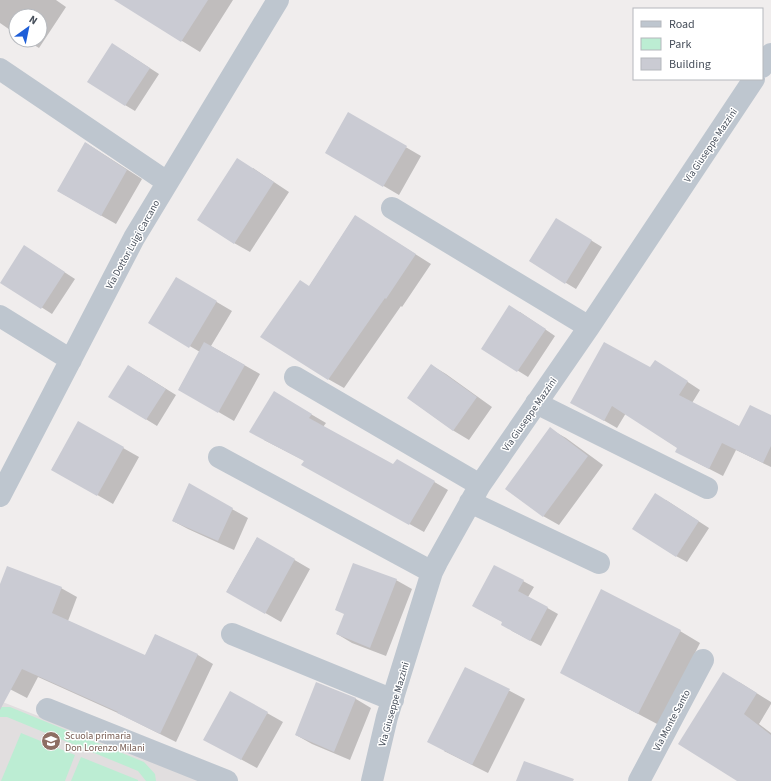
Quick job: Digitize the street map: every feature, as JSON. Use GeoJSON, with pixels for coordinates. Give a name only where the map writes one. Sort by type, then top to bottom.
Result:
{"type":"FeatureCollection","features":[{"type":"Feature","properties":{"kind":"street","name":"Via Dottor Luigi Carcano"},"geometry":{"type":"LineString","coordinates":[[0,496],[134,238],[278,0]]}},
{"type":"Feature","properties":{"kind":"street"},"geometry":{"type":"LineString","coordinates":[[763,66],[771,54]]}},
{"type":"Feature","properties":{"kind":"street"},"geometry":{"type":"LineString","coordinates":[[0,69],[167,182]]}},
{"type":"Feature","properties":{"kind":"street","name":"Via Giuseppe Mazzini"},"geometry":{"type":"LineString","coordinates":[[372,781],[393,700],[432,572],[475,494],[589,327],[753,80]]}},
{"type":"Feature","properties":{"kind":"street"},"geometry":{"type":"LineString","coordinates":[[392,208],[589,327]]}},
{"type":"Feature","properties":{"kind":"street"},"geometry":{"type":"LineString","coordinates":[[0,316],[70,360]]}},
{"type":"Feature","properties":{"kind":"street"},"geometry":{"type":"LineString","coordinates":[[295,377],[475,494],[599,563]]}},
{"type":"Feature","properties":{"kind":"street"},"geometry":{"type":"LineString","coordinates":[[536,403],[707,488]]}},
{"type":"Feature","properties":{"kind":"street"},"geometry":{"type":"LineString","coordinates":[[219,457],[432,572]]}},
{"type":"Feature","properties":{"kind":"street"},"geometry":{"type":"LineString","coordinates":[[232,634],[393,700]]}},
{"type":"Feature","properties":{"kind":"street","name":"Via Monte Santo"},"geometry":{"type":"LineString","coordinates":[[640,781],[703,660]]}},
{"type":"Feature","properties":{"kind":"street"},"geometry":{"type":"LineString","coordinates":[[47,709],[228,781]]}},
{"type":"Feature","properties":{"kind":"shaded area","name":"Scuola primaria Don Lorenzo Milani"},"geometry":{"type":"Polygon","coordinates":[[[0,701],[205,781],[0,781],[0,701]]]}},
{"type":"Feature","properties":{"kind":"green space"},"geometry":{"type":"Polygon","coordinates":[[[0,707],[10,707],[144,762],[155,774],[156,781],[146,781],[138,771],[7,717],[0,717],[0,707]]]}},
{"type":"Feature","properties":{"kind":"green space"},"geometry":{"type":"Polygon","coordinates":[[[21,733],[75,755],[65,781],[1,781],[21,733]]]}},
{"type":"Feature","properties":{"kind":"green space"},"geometry":{"type":"Polygon","coordinates":[[[81,757],[138,780],[138,781],[71,781],[81,757]]]}},
{"type":"Feature","properties":{"kind":"building"},"geometry":{"type":"Polygon","coordinates":[[[114,0],[208,0],[181,42],[114,0]]]}},
{"type":"Feature","properties":{"kind":"building"},"geometry":{"type":"Polygon","coordinates":[[[112,43],[150,68],[125,106],[87,82],[112,43]]]}},
{"type":"Feature","properties":{"kind":"building"},"geometry":{"type":"Polygon","coordinates":[[[348,112],[407,146],[383,187],[325,153],[348,112]]]}},
{"type":"Feature","properties":{"kind":"building"},"geometry":{"type":"Polygon","coordinates":[[[85,142],[127,170],[101,216],[57,191],[85,142]]]}},
{"type":"Feature","properties":{"kind":"building"},"geometry":{"type":"Polygon","coordinates":[[[237,158],[274,182],[234,244],[197,220],[237,158]]]}},
{"type":"Feature","properties":{"kind":"building"},"geometry":{"type":"Polygon","coordinates":[[[355,215],[416,254],[328,380],[260,337],[300,280],[309,286],[355,215]]]}},
{"type":"Feature","properties":{"kind":"building"},"geometry":{"type":"Polygon","coordinates":[[[556,218],[592,240],[565,284],[529,261],[556,218]]]}},
{"type":"Feature","properties":{"kind":"building"},"geometry":{"type":"Polygon","coordinates":[[[24,245],[65,272],[41,309],[0,283],[24,245]]]}},
{"type":"Feature","properties":{"kind":"building"},"geometry":{"type":"Polygon","coordinates":[[[176,277],[217,301],[189,348],[148,323],[176,277]]]}},
{"type":"Feature","properties":{"kind":"building"},"geometry":{"type":"Polygon","coordinates":[[[509,305],[546,329],[517,372],[481,349],[509,305]]]}},
{"type":"Feature","properties":{"kind":"building"},"geometry":{"type":"Polygon","coordinates":[[[204,342],[245,365],[218,413],[178,390],[204,342]]]}},
{"type":"Feature","properties":{"kind":"building"},"geometry":{"type":"Polygon","coordinates":[[[604,342],[650,367],[655,360],[688,381],[679,395],[739,426],[750,405],[771,415],[771,446],[763,463],[722,443],[709,469],[675,452],[677,448],[612,406],[604,421],[570,403],[604,342]]]}},
{"type":"Feature","properties":{"kind":"building"},"geometry":{"type":"Polygon","coordinates":[[[431,364],[477,397],[453,431],[407,398],[431,364]]]}},
{"type":"Feature","properties":{"kind":"building"},"geometry":{"type":"Polygon","coordinates":[[[128,365],[166,389],[146,420],[108,397],[128,365]]]}},
{"type":"Feature","properties":{"kind":"building"},"geometry":{"type":"Polygon","coordinates":[[[274,391],[312,414],[309,418],[393,464],[397,459],[435,481],[409,525],[301,465],[304,461],[249,432],[274,391]]]}},
{"type":"Feature","properties":{"kind":"building"},"geometry":{"type":"Polygon","coordinates":[[[78,421],[124,447],[97,496],[51,470],[78,421]]]}},
{"type":"Feature","properties":{"kind":"building"},"geometry":{"type":"Polygon","coordinates":[[[550,427],[588,456],[543,517],[505,489],[550,427]]]}},
{"type":"Feature","properties":{"kind":"building"},"geometry":{"type":"Polygon","coordinates":[[[189,483],[233,508],[218,541],[172,521],[189,483]]]}},
{"type":"Feature","properties":{"kind":"building"},"geometry":{"type":"Polygon","coordinates":[[[655,493],[699,521],[676,557],[632,529],[655,493]]]}},
{"type":"Feature","properties":{"kind":"building"},"geometry":{"type":"Polygon","coordinates":[[[257,537],[295,559],[265,614],[226,592],[257,537]]]}},
{"type":"Feature","properties":{"kind":"building"},"geometry":{"type":"Polygon","coordinates":[[[353,563],[397,579],[370,648],[336,634],[344,614],[335,610],[353,563]]]}},
{"type":"Feature","properties":{"kind":"building"},"geometry":{"type":"Polygon","coordinates":[[[494,565],[524,580],[518,591],[548,607],[530,641],[501,625],[502,622],[472,606],[494,565]]]}},
{"type":"Feature","properties":{"kind":"building"},"geometry":{"type":"Polygon","coordinates":[[[7,566],[62,587],[52,613],[145,655],[155,634],[198,654],[160,734],[117,713],[118,712],[22,669],[0,710],[0,584],[7,566]]]}},
{"type":"Feature","properties":{"kind":"building"},"geometry":{"type":"Polygon","coordinates":[[[601,589],[681,630],[638,714],[560,673],[601,589]]]}},
{"type":"Feature","properties":{"kind":"building"},"geometry":{"type":"Polygon","coordinates":[[[465,667],[510,689],[472,765],[427,742],[465,667]]]}},
{"type":"Feature","properties":{"kind":"building"},"geometry":{"type":"Polygon","coordinates":[[[723,672],[757,693],[744,714],[771,735],[771,781],[737,781],[678,744],[723,672]]]}},
{"type":"Feature","properties":{"kind":"building"},"geometry":{"type":"Polygon","coordinates":[[[316,682],[356,698],[334,752],[295,735],[316,682]]]}},
{"type":"Feature","properties":{"kind":"building"},"geometry":{"type":"Polygon","coordinates":[[[230,691],[268,712],[241,760],[203,740],[230,691]]]}},
{"type":"Feature","properties":{"kind":"building"},"geometry":{"type":"Polygon","coordinates":[[[524,761],[574,779],[573,781],[516,781],[524,761]]]}},
{"type":"Feature","properties":{"kind":"place","name":"Scuola primaria Don Lorenzo Milani"},"geometry":{"type":"Point","coordinates":[51,741]}}]}
